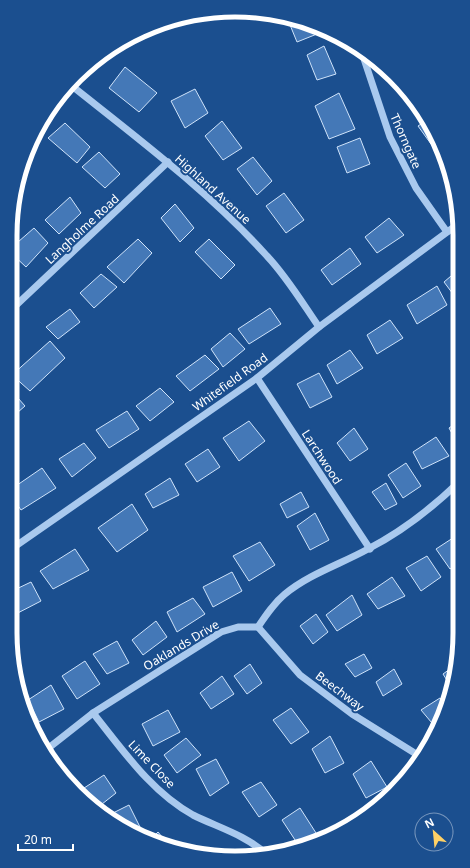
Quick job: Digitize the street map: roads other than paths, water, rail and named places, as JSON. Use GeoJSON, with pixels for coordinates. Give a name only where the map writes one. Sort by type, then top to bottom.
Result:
{"type":"FeatureCollection","features":[{"type":"Feature","properties":{"kind":"street","name":"Thorngate"},"geometry":{"type":"LineString","coordinates":[[364,59],[390,136],[416,188],[447,232]]}},
{"type":"Feature","properties":{"kind":"street","name":"Highland Avenue"},"geometry":{"type":"LineString","coordinates":[[74,88],[168,162],[220,206],[269,257],[320,327]]}},
{"type":"Feature","properties":{"kind":"street","name":"Langholme Road"},"geometry":{"type":"LineString","coordinates":[[17,304],[168,162]]}},
{"type":"Feature","properties":{"kind":"street","name":"Whitefield Road"},"geometry":{"type":"LineString","coordinates":[[17,545],[257,378],[320,327],[453,228]]}},
{"type":"Feature","properties":{"kind":"street","name":"Larchwood"},"geometry":{"type":"LineString","coordinates":[[257,378],[370,549]]}},
{"type":"Feature","properties":{"kind":"street"},"geometry":{"type":"LineString","coordinates":[[258,627],[283,595],[301,582],[370,549],[412,524],[453,488]]}},
{"type":"Feature","properties":{"kind":"street","name":"Oaklands Drive"},"geometry":{"type":"LineString","coordinates":[[49,747],[93,713],[221,632],[238,627],[258,627]]}},
{"type":"Feature","properties":{"kind":"street","name":"Beechway"},"geometry":{"type":"LineString","coordinates":[[258,627],[300,675],[352,714],[416,754]]}},
{"type":"Feature","properties":{"kind":"street","name":"Lime Close"},"geometry":{"type":"LineString","coordinates":[[93,713],[128,757],[159,791],[193,814],[228,830],[259,850]]}}]}
